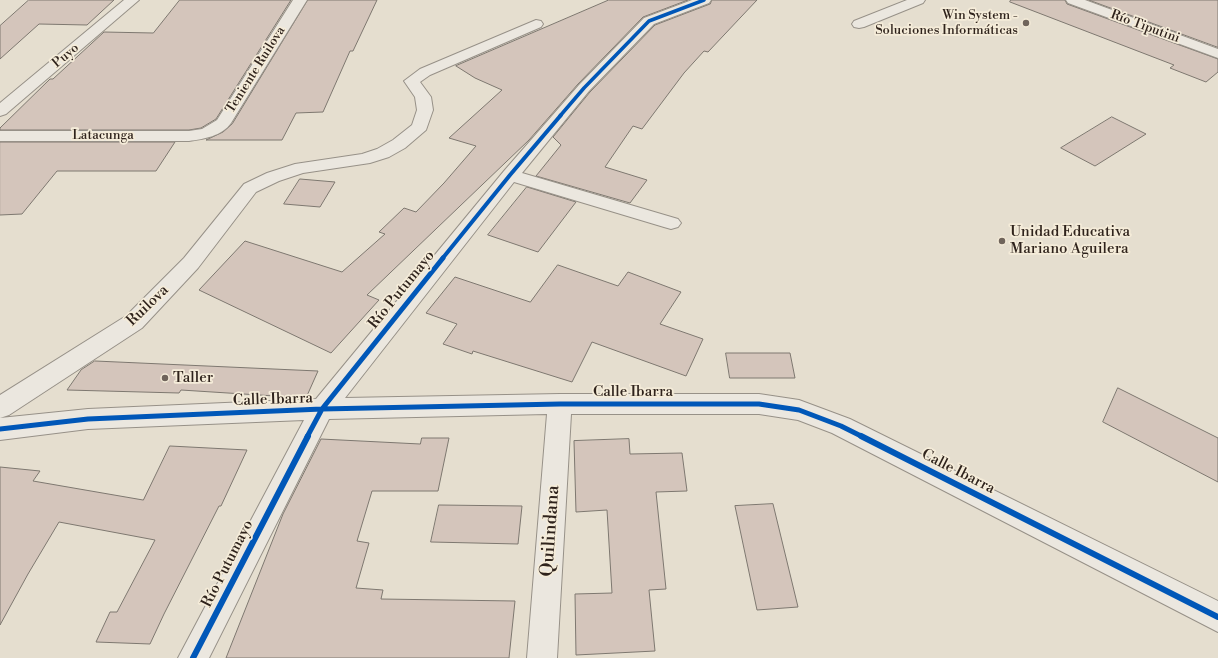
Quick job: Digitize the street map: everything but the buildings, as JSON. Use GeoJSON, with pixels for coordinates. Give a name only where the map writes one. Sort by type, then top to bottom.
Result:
{"type":"FeatureCollection","features":[{"type":"Feature","properties":{"kind":"street","name":"Puyo"},"geometry":{"type":"LineString","coordinates":[[0,111],[132,0]]}},
{"type":"Feature","properties":{"kind":"street","name":"Teniente Ruilova"},"geometry":{"type":"LineString","coordinates":[[207,133],[223,123],[300,0]]}},
{"type":"Feature","properties":{"kind":"street","name":"Río Putumayo"},"geometry":{"type":"LineString","coordinates":[[193,658],[322,410],[510,175],[584,88],[649,22],[704,0]]}},
{"type":"Feature","properties":{"kind":"street"},"geometry":{"type":"LineString","coordinates":[[860,24],[918,0]]}},
{"type":"Feature","properties":{"kind":"street","name":"Río Tiputini"},"geometry":{"type":"LineString","coordinates":[[1073,0],[1218,54]]}},
{"type":"Feature","properties":{"kind":"street","name":"Ruilova"},"geometry":{"type":"LineString","coordinates":[[0,408],[134,322],[191,263],[250,188],[273,177],[301,168],[364,159],[383,153],[400,144],[420,127],[425,110],[423,97],[412,81],[425,72],[536,24]]}},
{"type":"Feature","properties":{"kind":"street","name":"Latacunga"},"geometry":{"type":"LineString","coordinates":[[0,136],[189,136],[207,133]]}},
{"type":"Feature","properties":{"kind":"street"},"geometry":{"type":"LineString","coordinates":[[510,175],[671,223]]}},
{"type":"Feature","properties":{"kind":"street","name":"Calle Ibarra"},"geometry":{"type":"LineString","coordinates":[[0,429],[88,419],[322,410],[560,404],[760,404],[799,410],[841,426],[1218,617]]}},
{"type":"Feature","properties":{"kind":"street","name":"Quilindana"},"geometry":{"type":"LineString","coordinates":[[542,658],[560,404]]}},
{"type":"Feature","properties":{"kind":"cycle path"},"geometry":{"type":"LineString","coordinates":[[193,658],[322,409],[510,175],[584,88],[649,21],[704,0]]}},
{"type":"Feature","properties":{"kind":"cycle path"},"geometry":{"type":"LineString","coordinates":[[0,429],[88,419],[322,409],[560,404],[759,404],[799,410],[841,426],[1218,617]]}},
{"type":"Feature","properties":{"kind":"place","name":"Win System - Soluciones Informáticas"},"geometry":{"type":"Point","coordinates":[1026,23]}},
{"type":"Feature","properties":{"kind":"place","name":"Unidad Educativa Mariano Aguilera"},"geometry":{"type":"Point","coordinates":[1002,241]}},
{"type":"Feature","properties":{"kind":"place","name":"Taller"},"geometry":{"type":"Point","coordinates":[165,378]}}]}
